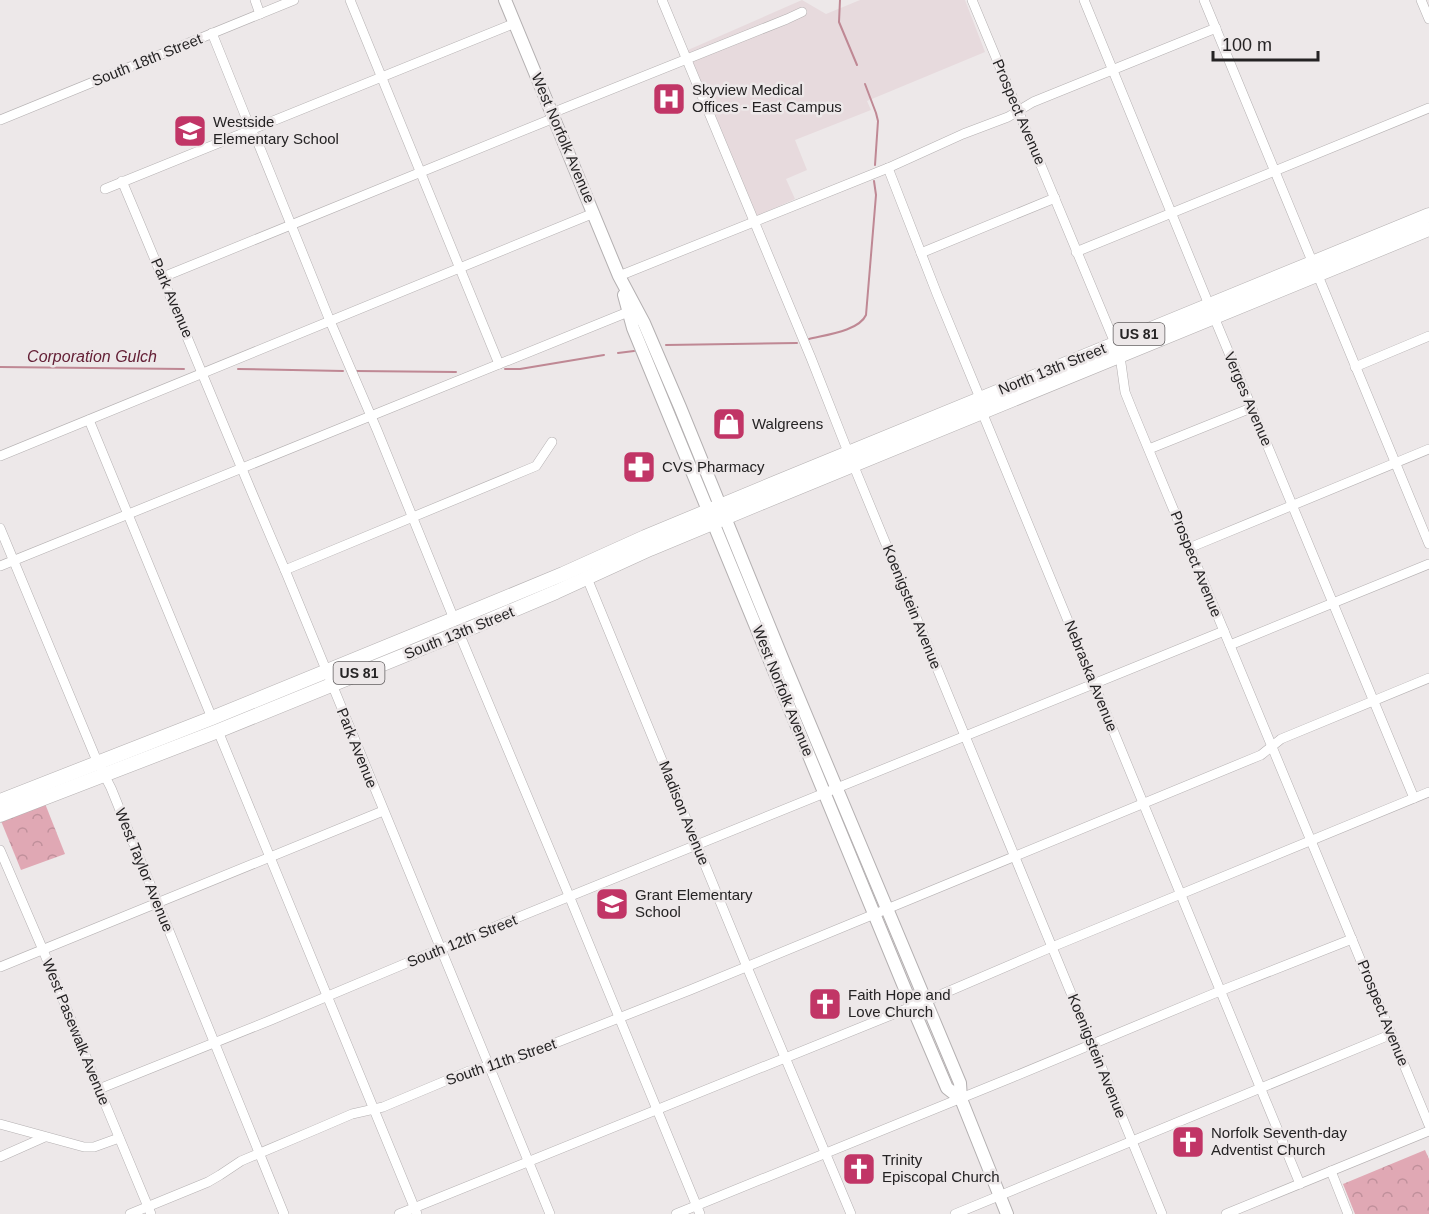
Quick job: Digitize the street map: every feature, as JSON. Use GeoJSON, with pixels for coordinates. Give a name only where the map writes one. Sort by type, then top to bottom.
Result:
{"type":"FeatureCollection","features":[{"type":"Feature","properties":{"kind":"highway","name":"North 13th Street"},"geometry":{"type":"LineString","coordinates":[[717,514],[851,459],[982,412],[1118,350],[1314,268],[1429,215]]}},
{"type":"Feature","properties":{"kind":"highway","name":"North 13th Street"},"geometry":{"type":"LineString","coordinates":[[1314,268],[1429,229]]}},
{"type":"Feature","properties":{"kind":"highway","name":"North 13th Street"},"geometry":{"type":"LineString","coordinates":[[851,459],[980,398],[1118,350]]}},
{"type":"Feature","properties":{"kind":"highway","name":"South 13th Street"},"geometry":{"type":"LineString","coordinates":[[0,801],[212,718],[329,678],[457,626],[587,578],[651,549],[717,514]]}},
{"type":"Feature","properties":{"kind":"highway","name":"South 13th Street"},"geometry":{"type":"LineString","coordinates":[[457,626],[624,546],[717,514]]}},
{"type":"Feature","properties":{"kind":"highway","name":"South 13th Street"},"geometry":{"type":"LineString","coordinates":[[0,815],[218,731],[329,678]]}},
{"type":"Feature","properties":{"kind":"main road","name":"West Norfolk Avenue"},"geometry":{"type":"LineString","coordinates":[[505,0],[619,276],[644,323],[717,514],[831,791],[875,914],[912,1006],[947,1088],[961,1099]]}},
{"type":"Feature","properties":{"kind":"main road","name":"West Norfolk Avenue"},"geometry":{"type":"LineString","coordinates":[[619,276],[633,328],[717,514]]}},
{"type":"Feature","properties":{"kind":"main road","name":"West Norfolk Avenue"},"geometry":{"type":"LineString","coordinates":[[831,791],[887,909],[926,1001],[960,1083],[961,1099],[1007,1214]]}},
{"type":"Feature","properties":{"kind":"street"},"geometry":{"type":"LineString","coordinates":[[255,0],[260,14]]}},
{"type":"Feature","properties":{"kind":"street","name":"South 18th Street"},"geometry":{"type":"LineString","coordinates":[[0,120],[294,0]]}},
{"type":"Feature","properties":{"kind":"street"},"geometry":{"type":"LineString","coordinates":[[350,0],[499,364]]}},
{"type":"Feature","properties":{"kind":"street","name":"Koenigstein Avenue"},"geometry":{"type":"LineString","coordinates":[[662,0],[812,358],[851,459],[1162,1214]]}},
{"type":"Feature","properties":{"kind":"street","name":"Prospect Avenue"},"geometry":{"type":"LineString","coordinates":[[972,0],[1118,350],[1125,392],[1429,1125]]}},
{"type":"Feature","properties":{"kind":"street","name":"Verges Avenue"},"geometry":{"type":"LineString","coordinates":[[1084,0],[1413,798]]}},
{"type":"Feature","properties":{"kind":"street"},"geometry":{"type":"LineString","coordinates":[[1204,0],[1429,544]]}},
{"type":"Feature","properties":{"kind":"street"},"geometry":{"type":"LineString","coordinates":[[1421,0],[1429,20]]}},
{"type":"Feature","properties":{"kind":"street"},"geometry":{"type":"LineString","coordinates":[[163,277],[802,12]]}},
{"type":"Feature","properties":{"kind":"street"},"geometry":{"type":"LineString","coordinates":[[105,189],[515,23]]}},
{"type":"Feature","properties":{"kind":"street"},"geometry":{"type":"LineString","coordinates":[[619,276],[888,168],[963,134],[1008,117],[1033,102],[1216,28]]}},
{"type":"Feature","properties":{"kind":"street"},"geometry":{"type":"LineString","coordinates":[[212,33],[698,1210]]}},
{"type":"Feature","properties":{"kind":"street"},"geometry":{"type":"LineString","coordinates":[[1077,252],[1429,108]]}},
{"type":"Feature","properties":{"kind":"street","name":"Nebraska Avenue"},"geometry":{"type":"LineString","coordinates":[[888,168],[980,398],[982,412],[1299,1184]]}},
{"type":"Feature","properties":{"kind":"street","name":"Park Avenue"},"geometry":{"type":"LineString","coordinates":[[123,182],[550,1214]]}},
{"type":"Feature","properties":{"kind":"street"},"geometry":{"type":"LineString","coordinates":[[921,253],[1055,198]]}},
{"type":"Feature","properties":{"kind":"street"},"geometry":{"type":"LineString","coordinates":[[0,456],[594,213]]}},
{"type":"Feature","properties":{"kind":"street"},"geometry":{"type":"LineString","coordinates":[[0,566],[628,312]]}},
{"type":"Feature","properties":{"kind":"street"},"geometry":{"type":"LineString","coordinates":[[1355,366],[1429,336]]}},
{"type":"Feature","properties":{"kind":"street"},"geometry":{"type":"LineString","coordinates":[[1149,449],[1251,408]]}},
{"type":"Feature","properties":{"kind":"street"},"geometry":{"type":"LineString","coordinates":[[89,420],[212,718]]}},
{"type":"Feature","properties":{"kind":"street"},"geometry":{"type":"LineString","coordinates":[[285,570],[536,466],[552,442]]}},
{"type":"Feature","properties":{"kind":"street"},"geometry":{"type":"LineString","coordinates":[[1190,548],[1429,449]]}},
{"type":"Feature","properties":{"kind":"street","name":"West Taylor Avenue"},"geometry":{"type":"LineString","coordinates":[[0,528],[103,775],[111,789],[284,1214]]}},
{"type":"Feature","properties":{"kind":"street"},"geometry":{"type":"LineString","coordinates":[[1230,645],[1429,564]]}},
{"type":"Feature","properties":{"kind":"street","name":"Madison Avenue"},"geometry":{"type":"LineString","coordinates":[[587,578],[851,1214]]}},
{"type":"Feature","properties":{"kind":"street","name":"South 12th Street"},"geometry":{"type":"LineString","coordinates":[[99,1089],[1224,631]]}},
{"type":"Feature","properties":{"kind":"street","name":"South 11th Street"},"geometry":{"type":"LineString","coordinates":[[130,1214],[149,1210],[208,1182],[241,1161],[352,1114],[383,1107],[469,1071],[507,1062],[747,967],[1261,755],[1281,739],[1429,678]]}},
{"type":"Feature","properties":{"kind":"street"},"geometry":{"type":"LineString","coordinates":[[218,731],[416,1211]]}},
{"type":"Feature","properties":{"kind":"street"},"geometry":{"type":"LineString","coordinates":[[399,1214],[416,1211],[528,1161],[926,1001],[1429,792]]}},
{"type":"Feature","properties":{"kind":"street"},"geometry":{"type":"LineString","coordinates":[[0,967],[383,811]]}},
{"type":"Feature","properties":{"kind":"street","name":"West Pasewalk Avenue"},"geometry":{"type":"LineString","coordinates":[[0,850],[149,1210]]}},
{"type":"Feature","properties":{"kind":"street"},"geometry":{"type":"LineString","coordinates":[[676,1214],[698,1210],[825,1153],[1352,939]]}},
{"type":"Feature","properties":{"kind":"street"},"geometry":{"type":"LineString","coordinates":[[955,1214],[1392,1034]]}},
{"type":"Feature","properties":{"kind":"street"},"geometry":{"type":"LineString","coordinates":[[0,1124],[84,1147],[94,1147],[119,1138]]}},
{"type":"Feature","properties":{"kind":"street"},"geometry":{"type":"LineString","coordinates":[[1226,1214],[1429,1131]]}},
{"type":"Feature","properties":{"kind":"street"},"geometry":{"type":"LineString","coordinates":[[0,1157],[45,1137]]}},
{"type":"Feature","properties":{"kind":"street"},"geometry":{"type":"LineString","coordinates":[[1331,1171],[1348,1214]]}},
{"type":"Feature","properties":{"kind":"shaded area"},"geometry":{"type":"Polygon","coordinates":[[[802,0],[826,14],[860,0],[965,0],[985,52],[867,101],[871,110],[795,140],[807,170],[786,179],[795,199],[757,216],[688,50],[802,0]]]}},
{"type":"Feature","properties":{"kind":"green space"},"geometry":{"type":"Polygon","coordinates":[[[44,801],[65,854],[21,870],[1,821],[44,801]]]}},
{"type":"Feature","properties":{"kind":"green space"},"geometry":{"type":"Polygon","coordinates":[[[1425,1150],[1429,1159],[1429,1214],[1355,1214],[1343,1184],[1425,1150]]]}},
{"type":"Feature","properties":{"kind":"waterway","name":"Corporation Gulch"},"geometry":{"type":"LineString","coordinates":[[840,0],[839,22],[857,65]]}},
{"type":"Feature","properties":{"kind":"waterway","name":"Corporation Gulch"},"geometry":{"type":"LineString","coordinates":[[865,84],[878,121],[875,165]]}},
{"type":"Feature","properties":{"kind":"waterway","name":"Corporation Gulch"},"geometry":{"type":"LineString","coordinates":[[809,339],[849,329],[866,315],[876,195],[874,181]]}},
{"type":"Feature","properties":{"kind":"waterway","name":"Corporation Gulch"},"geometry":{"type":"LineString","coordinates":[[666,345],[797,343]]}},
{"type":"Feature","properties":{"kind":"waterway","name":"Corporation Gulch"},"geometry":{"type":"LineString","coordinates":[[618,353],[634,351]]}},
{"type":"Feature","properties":{"kind":"waterway","name":"Corporation Gulch"},"geometry":{"type":"LineString","coordinates":[[505,369],[520,369],[604,355]]}},
{"type":"Feature","properties":{"kind":"waterway","name":"Corporation Gulch"},"geometry":{"type":"LineString","coordinates":[[0,367],[184,369]]}},
{"type":"Feature","properties":{"kind":"waterway","name":"Corporation Gulch"},"geometry":{"type":"LineString","coordinates":[[238,369],[343,371]]}},
{"type":"Feature","properties":{"kind":"waterway","name":"Corporation Gulch"},"geometry":{"type":"LineString","coordinates":[[356,371],[456,372]]}},
{"type":"Feature","properties":{"kind":"place","name":"Skyview Medical Offices - East Campus"},"geometry":{"type":"Point","coordinates":[669,99]}},
{"type":"Feature","properties":{"kind":"place","name":"Westside Elementary School"},"geometry":{"type":"Point","coordinates":[190,131]}},
{"type":"Feature","properties":{"kind":"place","name":"Walgreens"},"geometry":{"type":"Point","coordinates":[729,424]}},
{"type":"Feature","properties":{"kind":"place","name":"CVS Pharmacy"},"geometry":{"type":"Point","coordinates":[639,467]}},
{"type":"Feature","properties":{"kind":"place","name":"Grant Elementary School"},"geometry":{"type":"Point","coordinates":[612,904]}},
{"type":"Feature","properties":{"kind":"place","name":"Faith Hope and Love Church"},"geometry":{"type":"Point","coordinates":[825,1004]}},
{"type":"Feature","properties":{"kind":"place","name":"Norfolk Seventh-day Adventist Church"},"geometry":{"type":"Point","coordinates":[1188,1142]}},
{"type":"Feature","properties":{"kind":"place","name":"Trinity Episcopal Church"},"geometry":{"type":"Point","coordinates":[859,1169]}}]}
